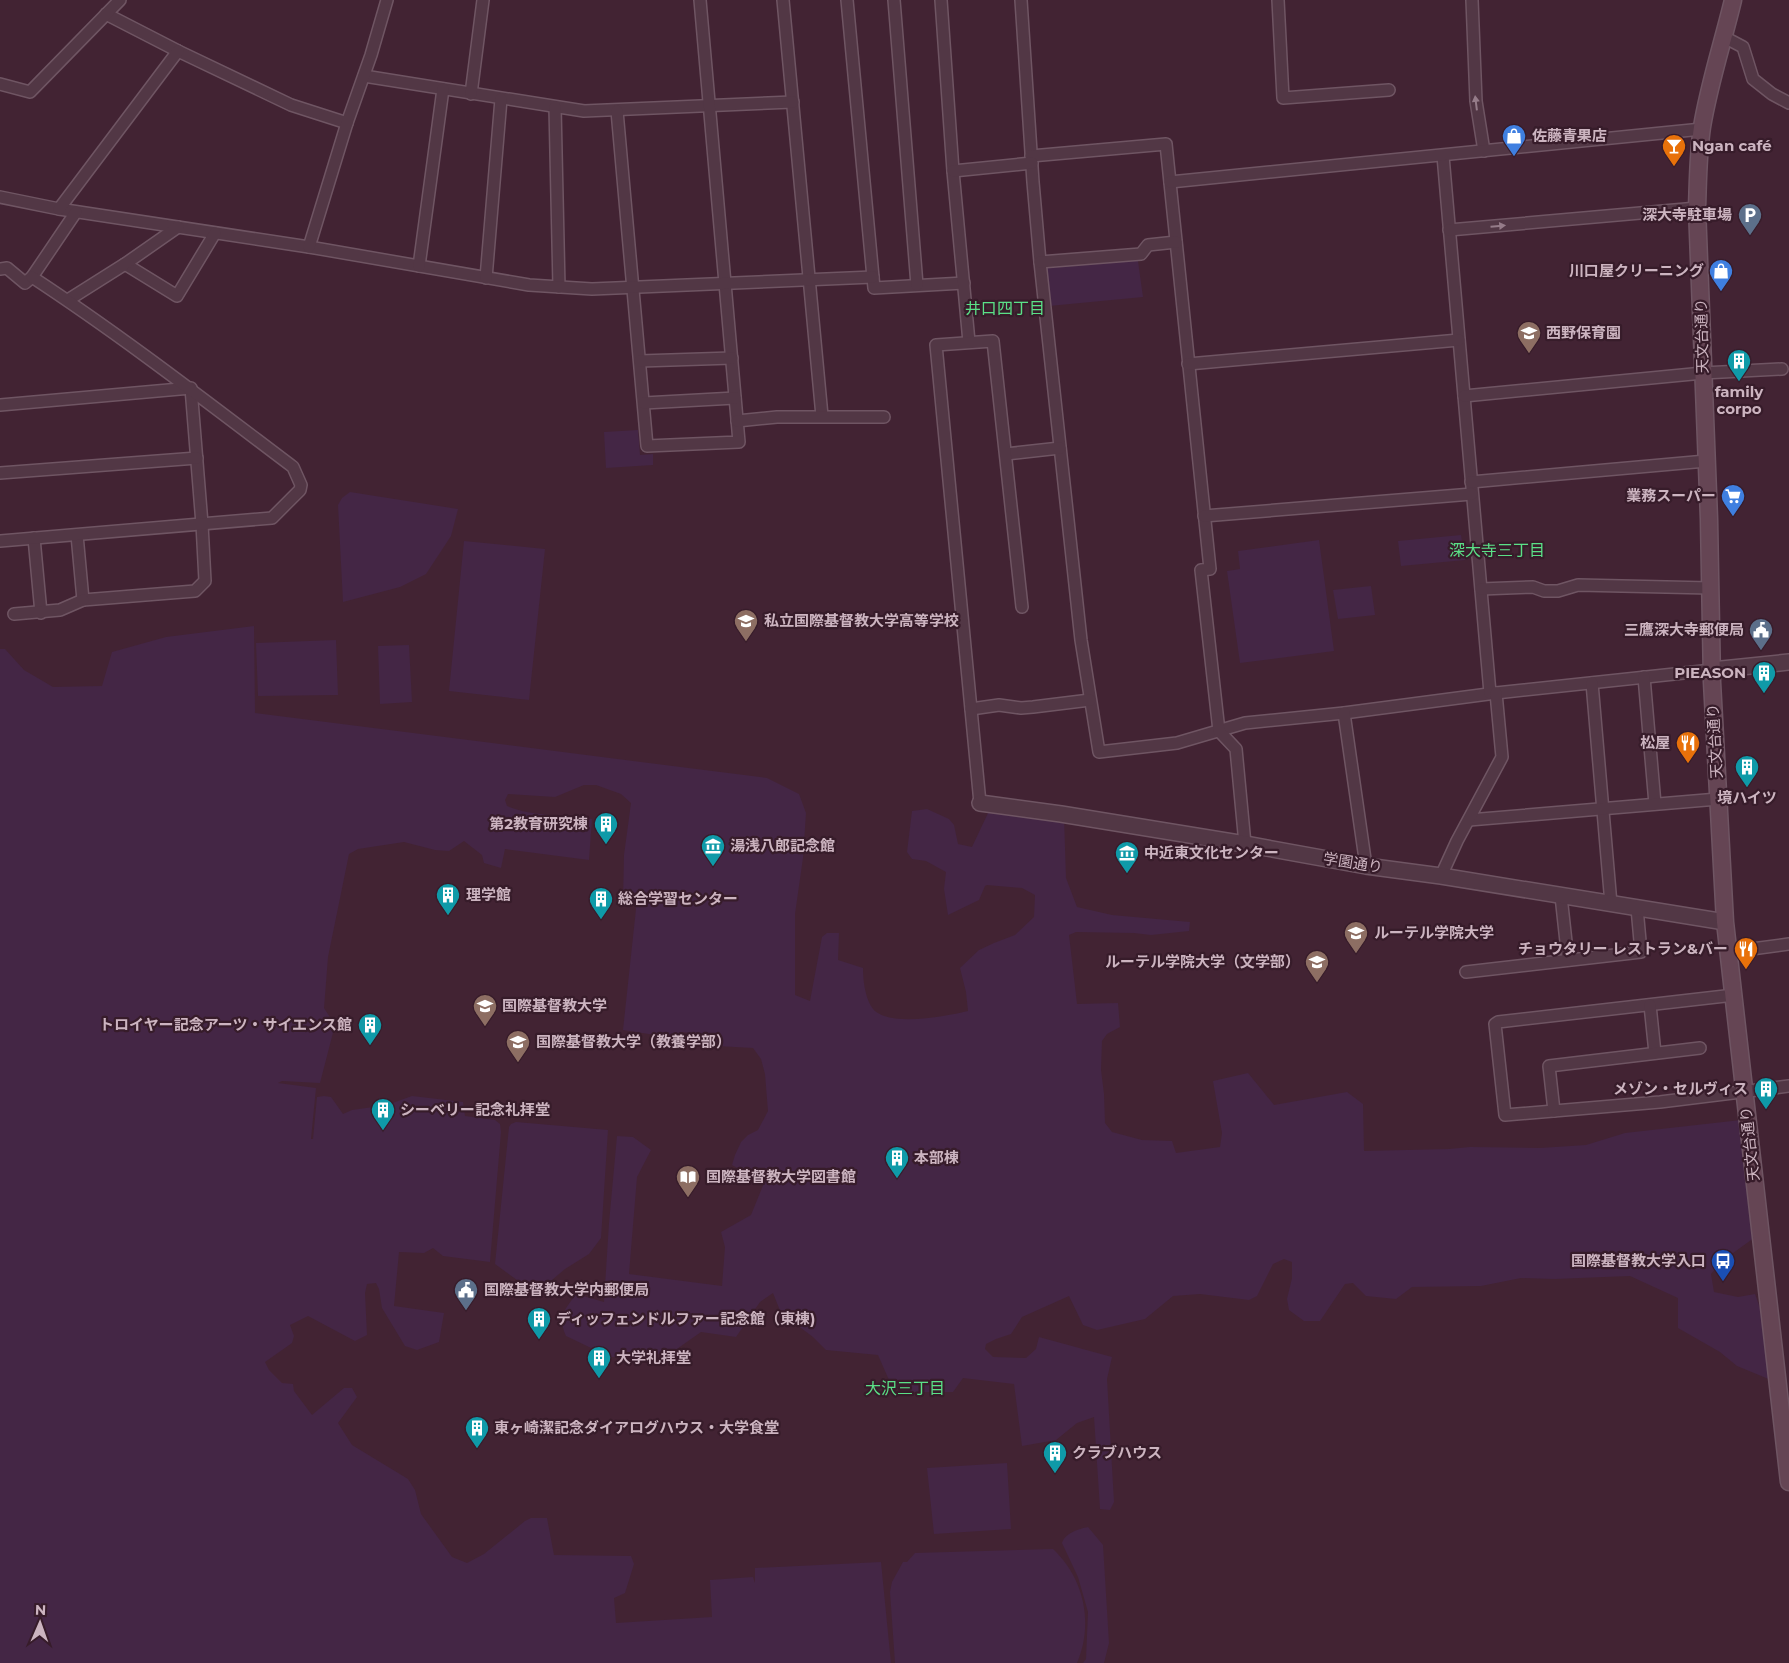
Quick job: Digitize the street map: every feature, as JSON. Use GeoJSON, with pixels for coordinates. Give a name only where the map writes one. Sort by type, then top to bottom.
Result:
{"type":"FeatureCollection","features":[{"type":"Feature","properties":{"kind":"main road","name":"天文台通り"},"geometry":{"type":"LineString","coordinates":[[1733,0],[1702,128],[1697,208],[1712,670],[1725,922],[1789,1482]]}},
{"type":"Feature","properties":{"kind":"street"},"geometry":{"type":"LineString","coordinates":[[0,84],[30,92],[120,0]]}},
{"type":"Feature","properties":{"kind":"street"},"geometry":{"type":"LineString","coordinates":[[309,247],[387,0]]}},
{"type":"Feature","properties":{"kind":"street"},"geometry":{"type":"LineString","coordinates":[[471,94],[483,0]]}},
{"type":"Feature","properties":{"kind":"street"},"geometry":{"type":"LineString","coordinates":[[617,110],[647,446],[739,442],[700,0]]}},
{"type":"Feature","properties":{"kind":"street"},"geometry":{"type":"LineString","coordinates":[[783,0],[822,416]]}},
{"type":"Feature","properties":{"kind":"street"},"geometry":{"type":"LineString","coordinates":[[847,0],[874,288],[964,283]]}},
{"type":"Feature","properties":{"kind":"street"},"geometry":{"type":"LineString","coordinates":[[894,0],[917,286]]}},
{"type":"Feature","properties":{"kind":"street"},"geometry":{"type":"LineString","coordinates":[[940,0],[969,342]]}},
{"type":"Feature","properties":{"kind":"street"},"geometry":{"type":"LineString","coordinates":[[1021,0],[1031,159],[1040,262],[1081,640],[1098,752],[1177,743],[1245,724],[1493,693],[1789,662]]}},
{"type":"Feature","properties":{"kind":"street"},"geometry":{"type":"LineString","coordinates":[[1278,0],[1283,98],[1389,90]]}},
{"type":"Feature","properties":{"kind":"street"},"geometry":{"type":"LineString","coordinates":[[1472,0],[1476,101],[1484,151]]}},
{"type":"Feature","properties":{"kind":"street"},"geometry":{"type":"LineString","coordinates":[[106,14],[291,105],[347,123]]}},
{"type":"Feature","properties":{"kind":"street"},"geometry":{"type":"LineString","coordinates":[[1724,37],[1743,47],[1753,79],[1772,94],[1789,103]]}},
{"type":"Feature","properties":{"kind":"street"},"geometry":{"type":"LineString","coordinates":[[59,209],[178,51]]}},
{"type":"Feature","properties":{"kind":"street"},"geometry":{"type":"LineString","coordinates":[[364,76],[584,111],[793,102]]}},
{"type":"Feature","properties":{"kind":"street"},"geometry":{"type":"LineString","coordinates":[[419,266],[443,89]]}},
{"type":"Feature","properties":{"kind":"street"},"geometry":{"type":"LineString","coordinates":[[486,278],[501,99]]}},
{"type":"Feature","properties":{"kind":"street"},"geometry":{"type":"LineString","coordinates":[[556,108],[559,287]]}},
{"type":"Feature","properties":{"kind":"street"},"geometry":{"type":"LineString","coordinates":[[1170,182],[1443,156],[1702,128]]}},
{"type":"Feature","properties":{"kind":"street"},"geometry":{"type":"LineString","coordinates":[[953,171],[1031,159],[1166,144],[1210,569],[1201,570],[1220,731],[1236,749],[1245,844]]}},
{"type":"Feature","properties":{"kind":"street"},"geometry":{"type":"LineString","coordinates":[[1441,876],[1502,757],[1481,589],[1443,156]]}},
{"type":"Feature","properties":{"kind":"street"},"geometry":{"type":"LineString","coordinates":[[0,197],[76,212],[309,247],[529,285],[592,289],[873,277]]}},
{"type":"Feature","properties":{"kind":"street"},"geometry":{"type":"LineString","coordinates":[[1449,230],[1697,208]]}},
{"type":"Feature","properties":{"kind":"street"},"geometry":{"type":"LineString","coordinates":[[0,269],[7,268],[25,283],[32,277],[76,212]]}},
{"type":"Feature","properties":{"kind":"street"},"geometry":{"type":"LineString","coordinates":[[68,300],[125,264],[178,227]]}},
{"type":"Feature","properties":{"kind":"street"},"geometry":{"type":"LineString","coordinates":[[125,264],[177,296],[215,233]]}},
{"type":"Feature","properties":{"kind":"street"},"geometry":{"type":"LineString","coordinates":[[1040,262],[1141,254],[1148,245],[1176,242]]}},
{"type":"Feature","properties":{"kind":"street"},"geometry":{"type":"LineString","coordinates":[[0,541],[272,518],[300,490],[302,485],[293,467],[191,388],[68,300],[32,277]]}},
{"type":"Feature","properties":{"kind":"street"},"geometry":{"type":"LineString","coordinates":[[1188,364],[1459,340]]}},
{"type":"Feature","properties":{"kind":"street"},"geometry":{"type":"LineString","coordinates":[[980,803],[936,345],[993,342],[1022,607]]}},
{"type":"Feature","properties":{"kind":"street"},"geometry":{"type":"LineString","coordinates":[[640,361],[732,358]]}},
{"type":"Feature","properties":{"kind":"street"},"geometry":{"type":"LineString","coordinates":[[1464,396],[1703,373],[1782,369]]}},
{"type":"Feature","properties":{"kind":"street"},"geometry":{"type":"LineString","coordinates":[[0,405],[191,388]]}},
{"type":"Feature","properties":{"kind":"street"},"geometry":{"type":"LineString","coordinates":[[14,614],[60,610],[83,600],[196,591],[206,581],[191,388]]}},
{"type":"Feature","properties":{"kind":"street"},"geometry":{"type":"LineString","coordinates":[[644,403],[735,398]]}},
{"type":"Feature","properties":{"kind":"street"},"geometry":{"type":"LineString","coordinates":[[737,421],[777,417],[884,417]]}},
{"type":"Feature","properties":{"kind":"street"},"geometry":{"type":"LineString","coordinates":[[1006,454],[1060,448]]}},
{"type":"Feature","properties":{"kind":"street"},"geometry":{"type":"LineString","coordinates":[[0,474],[197,458]]}},
{"type":"Feature","properties":{"kind":"street"},"geometry":{"type":"LineString","coordinates":[[1471,482],[1706,461]]}},
{"type":"Feature","properties":{"kind":"street"},"geometry":{"type":"LineString","coordinates":[[1204,516],[1472,494]]}},
{"type":"Feature","properties":{"kind":"street"},"geometry":{"type":"LineString","coordinates":[[77,535],[83,600]]}},
{"type":"Feature","properties":{"kind":"street"},"geometry":{"type":"LineString","coordinates":[[34,538],[40,613]]}},
{"type":"Feature","properties":{"kind":"street"},"geometry":{"type":"LineString","coordinates":[[1481,589],[1533,588],[1544,591],[1558,591],[1578,585],[1710,588]]}},
{"type":"Feature","properties":{"kind":"street"},"geometry":{"type":"LineString","coordinates":[[1644,677],[1655,804]]}},
{"type":"Feature","properties":{"kind":"street"},"geometry":{"type":"LineString","coordinates":[[1592,683],[1611,904]]}},
{"type":"Feature","properties":{"kind":"street"},"geometry":{"type":"LineString","coordinates":[[971,708],[999,705],[1021,708],[1090,700]]}},
{"type":"Feature","properties":{"kind":"street"},"geometry":{"type":"LineString","coordinates":[[1344,713],[1366,866]]}},
{"type":"Feature","properties":{"kind":"street"},"geometry":{"type":"LineString","coordinates":[[1469,820],[1718,799]]}},
{"type":"Feature","properties":{"kind":"street","name":"学園通り"},"geometry":{"type":"LineString","coordinates":[[980,803],[1061,814],[1366,866],[1441,876],[1725,922]]}},
{"type":"Feature","properties":{"kind":"street"},"geometry":{"type":"LineString","coordinates":[[1561,896],[1568,960]]}},
{"type":"Feature","properties":{"kind":"street"},"geometry":{"type":"LineString","coordinates":[[1466,972],[1640,952],[1636,908]]}},
{"type":"Feature","properties":{"kind":"street"},"geometry":{"type":"LineString","coordinates":[[1729,952],[1789,944]]}},
{"type":"Feature","properties":{"kind":"street"},"geometry":{"type":"LineString","coordinates":[[1734,995],[1498,1022],[1495,1024],[1504,1115],[1660,1102],[1789,1086]]}},
{"type":"Feature","properties":{"kind":"street"},"geometry":{"type":"LineString","coordinates":[[1650,1005],[1655,1053]]}},
{"type":"Feature","properties":{"kind":"street"},"geometry":{"type":"LineString","coordinates":[[1554,1111],[1549,1066],[1700,1048]]}},
{"type":"Feature","properties":{"kind":"shaded area"},"geometry":{"type":"Polygon","coordinates":[[[1137,254],[1143,297],[1049,306],[1046,265],[1137,254]]]}},
{"type":"Feature","properties":{"kind":"shaded area"},"geometry":{"type":"Polygon","coordinates":[[[638,430],[640,455],[653,454],[653,465],[606,468],[604,432],[638,430]]]}},
{"type":"Feature","properties":{"kind":"shaded area"},"geometry":{"type":"Polygon","coordinates":[[[350,492],[458,509],[451,536],[426,574],[400,587],[343,602],[338,505],[342,498],[350,492]]]}},
{"type":"Feature","properties":{"kind":"shaded area"},"geometry":{"type":"Polygon","coordinates":[[[1461,535],[1465,560],[1401,566],[1398,541],[1461,535]]]}},
{"type":"Feature","properties":{"kind":"shaded area"},"geometry":{"type":"Polygon","coordinates":[[[1319,540],[1334,651],[1240,663],[1227,571],[1240,569],[1238,551],[1319,540]]]}},
{"type":"Feature","properties":{"kind":"shaded area"},"geometry":{"type":"Polygon","coordinates":[[[464,541],[545,549],[529,700],[449,691],[464,541]]]}},
{"type":"Feature","properties":{"kind":"shaded area"},"geometry":{"type":"Polygon","coordinates":[[[1371,586],[1375,615],[1338,619],[1333,590],[1371,586]]]}},
{"type":"Feature","properties":{"kind":"shaded area"},"geometry":{"type":"Polygon","coordinates":[[[254,626],[255,713],[767,778],[799,794],[806,813],[803,858],[795,914],[795,995],[810,1001],[822,937],[827,933],[839,933],[838,960],[863,968],[867,998],[871,1006],[878,1013],[888,1017],[916,1019],[946,1016],[968,1011],[966,992],[960,968],[979,950],[1015,935],[1034,917],[1035,895],[1022,888],[987,885],[979,900],[948,915],[944,889],[946,872],[926,861],[912,859],[907,852],[912,811],[927,809],[949,819],[954,825],[958,844],[972,847],[989,811],[1064,817],[1066,878],[1077,907],[1112,915],[1190,922],[1189,931],[1151,935],[1076,932],[1069,935],[1077,1004],[1118,1003],[1120,1027],[1107,1034],[1102,1041],[1101,1070],[1105,1123],[1112,1132],[1142,1140],[1172,1141],[1176,1153],[1220,1147],[1222,1133],[1213,1081],[1248,1073],[1274,1105],[1347,1092],[1363,1104],[1364,1151],[1470,1147],[1540,1148],[1586,1145],[1625,1133],[1741,1120],[1758,1235],[1722,1261],[1711,1274],[1714,1292],[1738,1297],[1755,1294],[1760,1308],[1771,1380],[1737,1366],[1720,1352],[1678,1328],[1678,1298],[1630,1276],[1554,1279],[1521,1278],[1481,1286],[1412,1287],[1396,1299],[1366,1296],[1353,1283],[1345,1284],[1320,1321],[1304,1321],[1289,1310],[1287,1299],[1292,1278],[1292,1262],[1284,1259],[1273,1264],[1257,1296],[1249,1300],[1200,1294],[1173,1296],[1145,1319],[1097,1330],[1083,1325],[1069,1296],[1022,1317],[1011,1334],[986,1344],[985,1349],[993,1357],[1026,1358],[1036,1349],[1039,1337],[1112,1357],[1107,1379],[1114,1502],[1110,1510],[1100,1509],[1094,1417],[1077,1423],[1056,1440],[1022,1446],[1014,1384],[963,1378],[953,1392],[903,1392],[889,1380],[878,1355],[826,1350],[813,1337],[781,1313],[773,1293],[760,1302],[736,1337],[701,1332],[674,1351],[642,1357],[610,1357],[566,1336],[562,1318],[576,1294],[604,1302],[617,1136],[633,1137],[651,1150],[637,1177],[629,1274],[722,1286],[725,1247],[721,1232],[751,1215],[764,1183],[732,1165],[741,1142],[748,1135],[758,1130],[768,1111],[765,1074],[761,1059],[753,1048],[717,1046],[712,1035],[682,1032],[681,1039],[623,1030],[636,909],[635,903],[623,902],[624,855],[631,803],[621,794],[596,785],[584,785],[555,797],[508,794],[505,800],[507,806],[517,810],[592,819],[589,860],[505,849],[501,868],[484,863],[482,855],[464,841],[449,851],[435,850],[404,842],[358,849],[349,854],[328,957],[324,1008],[335,1025],[320,1083],[282,1081],[278,1083],[316,1088],[311,1139],[313,1139],[317,1097],[324,1096],[331,1097],[343,1114],[352,1110],[387,1105],[412,1096],[463,1102],[465,1116],[495,1120],[500,1124],[501,1132],[490,1262],[443,1256],[433,1248],[424,1253],[399,1252],[394,1306],[444,1313],[439,1342],[417,1350],[405,1346],[382,1308],[379,1289],[376,1283],[367,1284],[365,1293],[367,1335],[355,1341],[308,1316],[290,1325],[294,1336],[292,1343],[265,1362],[269,1370],[282,1383],[293,1384],[294,1391],[312,1415],[344,1388],[352,1388],[357,1397],[338,1423],[352,1445],[408,1479],[415,1490],[421,1514],[452,1557],[467,1563],[484,1554],[525,1521],[531,1518],[547,1518],[554,1555],[631,1556],[634,1564],[625,1593],[614,1598],[616,1623],[712,1617],[710,1580],[753,1577],[755,1583],[755,1568],[881,1562],[891,1663],[0,1663],[0,649],[5,649],[24,670],[53,687],[102,686],[112,652],[166,637],[254,626]]]}},
{"type":"Feature","properties":{"kind":"shaded area"},"geometry":{"type":"Polygon","coordinates":[[[336,640],[338,695],[258,696],[256,643],[336,640]]]}},
{"type":"Feature","properties":{"kind":"shaded area"},"geometry":{"type":"Polygon","coordinates":[[[409,645],[412,702],[380,704],[378,646],[409,645]]]}},
{"type":"Feature","properties":{"kind":"shaded area"},"geometry":{"type":"Polygon","coordinates":[[[516,1122],[608,1130],[601,1238],[589,1254],[565,1269],[546,1285],[536,1288],[517,1280],[495,1264],[509,1127],[516,1122]]]}},
{"type":"Feature","properties":{"kind":"shaded area"},"geometry":{"type":"Polygon","coordinates":[[[1007,1463],[1011,1529],[934,1534],[927,1468],[1007,1463]]]}},
{"type":"Feature","properties":{"kind":"shaded area"},"geometry":{"type":"Polygon","coordinates":[[[1088,1527],[1103,1545],[1109,1643],[1104,1663],[1083,1663],[1086,1659],[1088,1612],[1078,1577],[1062,1543],[1069,1534],[1088,1527]]]}},
{"type":"Feature","properties":{"kind":"shaded area"},"geometry":{"type":"Polygon","coordinates":[[[1053,1549],[1072,1573],[1079,1587],[1083,1602],[1085,1632],[1077,1663],[895,1663],[890,1592],[892,1582],[903,1562],[907,1562],[915,1553],[1053,1549]]]}},
{"type":"Feature","properties":{"kind":"place","name":"佐藤青果店"},"geometry":{"type":"Point","coordinates":[1514,157]}},
{"type":"Feature","properties":{"kind":"place","name":"Ngan café"},"geometry":{"type":"Point","coordinates":[1674,167]}},
{"type":"Feature","properties":{"kind":"place","name":"深大寺駐車場"},"geometry":{"type":"Point","coordinates":[1750,236]}},
{"type":"Feature","properties":{"kind":"place","name":"川口屋クリーニング"},"geometry":{"type":"Point","coordinates":[1721,292]}},
{"type":"Feature","properties":{"kind":"place","name":"西野保育園"},"geometry":{"type":"Point","coordinates":[1529,354]}},
{"type":"Feature","properties":{"kind":"place","name":"family corpo"},"geometry":{"type":"Point","coordinates":[1739,382]}},
{"type":"Feature","properties":{"kind":"place","name":"業務スーパー"},"geometry":{"type":"Point","coordinates":[1733,517]}},
{"type":"Feature","properties":{"kind":"place","name":"私立国際基督教大学高等学校"},"geometry":{"type":"Point","coordinates":[746,642]}},
{"type":"Feature","properties":{"kind":"place","name":"三鷹深大寺郵便局"},"geometry":{"type":"Point","coordinates":[1761,651]}},
{"type":"Feature","properties":{"kind":"place","name":"PIEASON"},"geometry":{"type":"Point","coordinates":[1764,694]}},
{"type":"Feature","properties":{"kind":"place","name":"松屋"},"geometry":{"type":"Point","coordinates":[1688,764]}},
{"type":"Feature","properties":{"kind":"place","name":"境ハイツ"},"geometry":{"type":"Point","coordinates":[1747,788]}},
{"type":"Feature","properties":{"kind":"place","name":"第2教育研究棟"},"geometry":{"type":"Point","coordinates":[606,845]}},
{"type":"Feature","properties":{"kind":"place","name":"湯浅八郎記念館"},"geometry":{"type":"Point","coordinates":[713,867]}},
{"type":"Feature","properties":{"kind":"place","name":"中近東文化センター"},"geometry":{"type":"Point","coordinates":[1127,874]}},
{"type":"Feature","properties":{"kind":"place","name":"理学館"},"geometry":{"type":"Point","coordinates":[448,916]}},
{"type":"Feature","properties":{"kind":"place","name":"総合学習センター"},"geometry":{"type":"Point","coordinates":[601,920]}},
{"type":"Feature","properties":{"kind":"place","name":"ルーテル学院大学"},"geometry":{"type":"Point","coordinates":[1356,954]}},
{"type":"Feature","properties":{"kind":"place","name":"チョウタリー レストラン&バー"},"geometry":{"type":"Point","coordinates":[1746,970]}},
{"type":"Feature","properties":{"kind":"place","name":"ルーテル学院大学（文学部）"},"geometry":{"type":"Point","coordinates":[1317,983]}},
{"type":"Feature","properties":{"kind":"place","name":"国際基督教大学"},"geometry":{"type":"Point","coordinates":[485,1027]}},
{"type":"Feature","properties":{"kind":"place","name":"トロイヤー記念アーツ・サイエンス館"},"geometry":{"type":"Point","coordinates":[370,1046]}},
{"type":"Feature","properties":{"kind":"place","name":"国際基督教大学（教養学部）"},"geometry":{"type":"Point","coordinates":[518,1063]}},
{"type":"Feature","properties":{"kind":"place","name":"メゾン・セルヴィス"},"geometry":{"type":"Point","coordinates":[1766,1110]}},
{"type":"Feature","properties":{"kind":"place","name":"シーベリー記念礼拝堂"},"geometry":{"type":"Point","coordinates":[383,1131]}},
{"type":"Feature","properties":{"kind":"place","name":"本部棟"},"geometry":{"type":"Point","coordinates":[897,1179]}},
{"type":"Feature","properties":{"kind":"place","name":"国際基督教大学図書館"},"geometry":{"type":"Point","coordinates":[688,1198]}},
{"type":"Feature","properties":{"kind":"place","name":"国際基督教大学入口"},"geometry":{"type":"Point","coordinates":[1723,1282]}},
{"type":"Feature","properties":{"kind":"place","name":"国際基督教大学内郵便局"},"geometry":{"type":"Point","coordinates":[466,1311]}},
{"type":"Feature","properties":{"kind":"place","name":"ディッフェンドルファー記念館（東棟)"},"geometry":{"type":"Point","coordinates":[539,1340]}},
{"type":"Feature","properties":{"kind":"place","name":"大学礼拝堂"},"geometry":{"type":"Point","coordinates":[599,1379]}},
{"type":"Feature","properties":{"kind":"place","name":"東ヶ崎潔記念ダイアログハウス・大学食堂"},"geometry":{"type":"Point","coordinates":[477,1449]}},
{"type":"Feature","properties":{"kind":"place","name":"クラブハウス"},"geometry":{"type":"Point","coordinates":[1055,1474]}},
{"type":"Feature","properties":{"kind":"district","name":"井口四丁目"},"geometry":{"type":"Point","coordinates":[1005,308]}},
{"type":"Feature","properties":{"kind":"district","name":"深大寺三丁目"},"geometry":{"type":"Point","coordinates":[1497,550]}},
{"type":"Feature","properties":{"kind":"district","name":"大沢三丁目"},"geometry":{"type":"Point","coordinates":[905,1388]}}]}
